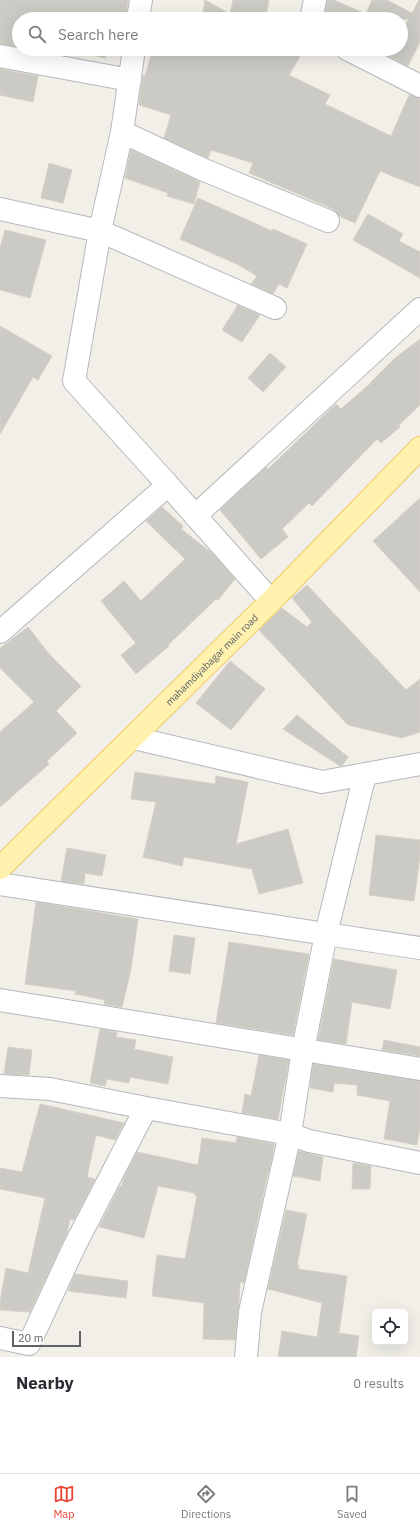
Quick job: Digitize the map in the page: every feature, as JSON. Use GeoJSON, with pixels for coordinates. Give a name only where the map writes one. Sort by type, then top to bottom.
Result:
{"type":"FeatureCollection","features":[{"type":"Feature","properties":{"kind":"main road","name":"mahamdiyabagar main road"},"geometry":{"type":"LineString","coordinates":[[0,868],[134,738],[271,601],[420,448]]}},
{"type":"Feature","properties":{"kind":"street"},"geometry":{"type":"LineString","coordinates":[[139,12],[141,0]]}},
{"type":"Feature","properties":{"kind":"street"},"geometry":{"type":"LineString","coordinates":[[312,12],[315,0]]}},
{"type":"Feature","properties":{"kind":"street"},"geometry":{"type":"LineString","coordinates":[[0,56],[130,80]]}},
{"type":"Feature","properties":{"kind":"street"},"geometry":{"type":"LineString","coordinates":[[133,56],[122,132],[100,231],[74,381],[271,601]]}},
{"type":"Feature","properties":{"kind":"street"},"geometry":{"type":"LineString","coordinates":[[361,56],[420,86]]}},
{"type":"Feature","properties":{"kind":"street"},"geometry":{"type":"LineString","coordinates":[[122,132],[204,170],[328,221]]}},
{"type":"Feature","properties":{"kind":"street"},"geometry":{"type":"LineString","coordinates":[[0,209],[100,231],[275,308]]}},
{"type":"Feature","properties":{"kind":"street"},"geometry":{"type":"LineString","coordinates":[[195,516],[420,309]]}},
{"type":"Feature","properties":{"kind":"street"},"geometry":{"type":"LineString","coordinates":[[0,632],[168,486]]}},
{"type":"Feature","properties":{"kind":"street"},"geometry":{"type":"LineString","coordinates":[[134,738],[322,782],[420,764]]}},
{"type":"Feature","properties":{"kind":"street"},"geometry":{"type":"LineString","coordinates":[[246,1357],[250,1312],[290,1134],[303,1050],[326,934],[365,774]]}},
{"type":"Feature","properties":{"kind":"street"},"geometry":{"type":"LineString","coordinates":[[0,884],[420,948]]}},
{"type":"Feature","properties":{"kind":"street"},"geometry":{"type":"LineString","coordinates":[[0,1000],[420,1069]]}},
{"type":"Feature","properties":{"kind":"street"},"geometry":{"type":"LineString","coordinates":[[0,1086],[50,1089],[290,1134],[309,1141],[420,1163]]}},
{"type":"Feature","properties":{"kind":"street"},"geometry":{"type":"LineString","coordinates":[[0,1338],[29,1344],[74,1247],[146,1108]]}},
{"type":"Feature","properties":{"kind":"building"},"geometry":{"type":"Polygon","coordinates":[[[0,0],[128,0],[126,12],[12,12],[12,46],[0,44],[0,0]]]}},
{"type":"Feature","properties":{"kind":"building"},"geometry":{"type":"Polygon","coordinates":[[[205,0],[226,12],[203,12],[205,0]]]}},
{"type":"Feature","properties":{"kind":"building"},"geometry":{"type":"Polygon","coordinates":[[[233,0],[269,0],[266,12],[230,12],[233,0]]]}},
{"type":"Feature","properties":{"kind":"building"},"geometry":{"type":"Polygon","coordinates":[[[327,0],[334,0],[361,12],[325,12],[327,0]]]}},
{"type":"Feature","properties":{"kind":"building"},"geometry":{"type":"Polygon","coordinates":[[[372,0],[387,0],[412,13],[420,0],[420,42],[408,66],[389,56],[408,56],[408,12],[367,12],[372,0]]]}},
{"type":"Feature","properties":{"kind":"building"},"geometry":{"type":"Polygon","coordinates":[[[151,56],[300,56],[289,75],[330,95],[325,104],[391,136],[409,95],[420,98],[420,187],[380,171],[355,223],[339,216],[333,209],[249,173],[253,163],[211,150],[208,158],[164,138],[171,115],[139,105],[143,75],[145,76],[151,56]]]}},
{"type":"Feature","properties":{"kind":"building"},"geometry":{"type":"Polygon","coordinates":[[[0,69],[38,76],[33,102],[0,95],[0,69]]]}},
{"type":"Feature","properties":{"kind":"building"},"geometry":{"type":"Polygon","coordinates":[[[131,150],[200,182],[194,204],[167,196],[168,193],[125,178],[131,150]]]}},
{"type":"Feature","properties":{"kind":"building"},"geometry":{"type":"Polygon","coordinates":[[[49,163],[72,170],[63,203],[41,198],[49,163]]]}},
{"type":"Feature","properties":{"kind":"building"},"geometry":{"type":"Polygon","coordinates":[[[198,198],[272,231],[273,229],[307,244],[287,288],[279,284],[273,294],[251,284],[257,276],[239,265],[180,239],[198,198]]]}},
{"type":"Feature","properties":{"kind":"building"},"geometry":{"type":"Polygon","coordinates":[[[368,214],[403,234],[399,241],[420,252],[420,278],[353,240],[368,214]]]}},
{"type":"Feature","properties":{"kind":"building"},"geometry":{"type":"Polygon","coordinates":[[[5,230],[46,240],[30,298],[0,290],[0,248],[5,230]]]}},
{"type":"Feature","properties":{"kind":"building"},"geometry":{"type":"Polygon","coordinates":[[[238,305],[260,315],[242,342],[222,330],[238,305]]]}},
{"type":"Feature","properties":{"kind":"building"},"geometry":{"type":"Polygon","coordinates":[[[0,326],[52,356],[38,380],[33,377],[0,434],[0,326]]]}},
{"type":"Feature","properties":{"kind":"building"},"geometry":{"type":"Polygon","coordinates":[[[420,339],[420,405],[399,425],[400,427],[381,443],[377,439],[312,506],[309,503],[282,529],[288,537],[261,559],[220,510],[266,467],[268,469],[336,404],[341,409],[371,383],[395,358],[420,339]]]}},
{"type":"Feature","properties":{"kind":"building"},"geometry":{"type":"Polygon","coordinates":[[[270,353],[286,367],[263,392],[248,378],[270,353]]]}},
{"type":"Feature","properties":{"kind":"building"},"geometry":{"type":"Polygon","coordinates":[[[420,498],[420,592],[373,541],[420,498]]]}},
{"type":"Feature","properties":{"kind":"building"},"geometry":{"type":"Polygon","coordinates":[[[162,507],[183,526],[181,529],[212,553],[235,579],[218,600],[216,599],[168,645],[169,646],[136,674],[121,655],[136,643],[101,601],[124,581],[141,601],[185,559],[146,521],[162,507]]]}},
{"type":"Feature","properties":{"kind":"building"},"geometry":{"type":"Polygon","coordinates":[[[307,585],[406,690],[420,679],[420,732],[402,738],[348,725],[259,630],[282,608],[307,627],[312,622],[292,598],[307,585]]]}},
{"type":"Feature","properties":{"kind":"building"},"geometry":{"type":"Polygon","coordinates":[[[28,627],[49,654],[81,686],[56,711],[77,733],[47,761],[49,764],[0,807],[0,732],[34,702],[0,668],[0,648],[28,627]]]}},
{"type":"Feature","properties":{"kind":"building"},"geometry":{"type":"Polygon","coordinates":[[[230,661],[265,689],[231,730],[196,703],[230,661]]]}},
{"type":"Feature","properties":{"kind":"building"},"geometry":{"type":"Polygon","coordinates":[[[297,715],[348,757],[342,766],[283,729],[297,715]]]}},
{"type":"Feature","properties":{"kind":"building"},"geometry":{"type":"Polygon","coordinates":[[[135,772],[215,784],[216,776],[248,782],[236,844],[288,829],[303,883],[259,894],[252,869],[184,857],[182,866],[143,857],[156,802],[131,799],[135,772]]]}},
{"type":"Feature","properties":{"kind":"building"},"geometry":{"type":"Polygon","coordinates":[[[376,835],[420,840],[420,856],[414,901],[369,895],[376,835]]]}},
{"type":"Feature","properties":{"kind":"building"},"geometry":{"type":"Polygon","coordinates":[[[67,848],[106,855],[102,876],[85,873],[84,884],[61,881],[67,848]]]}},
{"type":"Feature","properties":{"kind":"building"},"geometry":{"type":"Polygon","coordinates":[[[36,902],[138,919],[131,969],[122,1007],[104,1004],[105,1000],[75,994],[76,991],[25,984],[36,902]]]}},
{"type":"Feature","properties":{"kind":"building"},"geometry":{"type":"Polygon","coordinates":[[[174,935],[195,938],[190,974],[169,971],[174,935]]]}},
{"type":"Feature","properties":{"kind":"building"},"geometry":{"type":"Polygon","coordinates":[[[229,942],[309,954],[293,1035],[216,1023],[229,942]]]}},
{"type":"Feature","properties":{"kind":"building"},"geometry":{"type":"Polygon","coordinates":[[[334,959],[397,970],[390,1009],[352,1002],[346,1044],[318,1040],[334,959]]]}},
{"type":"Feature","properties":{"kind":"building"},"geometry":{"type":"Polygon","coordinates":[[[100,1029],[117,1032],[116,1037],[136,1040],[134,1049],[173,1057],[168,1084],[130,1077],[129,1083],[107,1079],[105,1086],[90,1083],[100,1029]]]}},
{"type":"Feature","properties":{"kind":"building"},"geometry":{"type":"Polygon","coordinates":[[[384,1040],[420,1047],[420,1056],[382,1050],[384,1040]]]}},
{"type":"Feature","properties":{"kind":"building"},"geometry":{"type":"Polygon","coordinates":[[[8,1047],[32,1050],[29,1075],[4,1074],[8,1047]]]}},
{"type":"Feature","properties":{"kind":"building"},"geometry":{"type":"Polygon","coordinates":[[[259,1055],[289,1060],[278,1119],[242,1113],[245,1094],[251,1096],[259,1055]]]}},
{"type":"Feature","properties":{"kind":"building"},"geometry":{"type":"Polygon","coordinates":[[[313,1064],[420,1081],[420,1128],[417,1145],[384,1139],[390,1101],[357,1095],[357,1085],[334,1083],[333,1092],[310,1088],[313,1064]]]}},
{"type":"Feature","properties":{"kind":"building"},"geometry":{"type":"Polygon","coordinates":[[[40,1104],[124,1123],[115,1140],[96,1135],[87,1177],[95,1179],[74,1220],[70,1219],[67,1233],[30,1312],[0,1310],[6,1268],[28,1273],[45,1198],[0,1189],[0,1168],[22,1172],[40,1104]]]}},
{"type":"Feature","properties":{"kind":"building"},"geometry":{"type":"Polygon","coordinates":[[[237,1137],[274,1144],[274,1146],[244,1283],[240,1282],[235,1340],[203,1339],[204,1303],[152,1296],[157,1255],[185,1259],[197,1196],[195,1196],[195,1193],[158,1186],[144,1238],[99,1227],[120,1186],[122,1186],[123,1180],[137,1152],[198,1165],[202,1138],[236,1143],[237,1137]]]}},
{"type":"Feature","properties":{"kind":"building"},"geometry":{"type":"Polygon","coordinates":[[[299,1151],[323,1157],[320,1181],[293,1176],[299,1151]]]}},
{"type":"Feature","properties":{"kind":"building"},"geometry":{"type":"Polygon","coordinates":[[[353,1163],[371,1166],[370,1189],[352,1189],[353,1163]]]}},
{"type":"Feature","properties":{"kind":"building"},"geometry":{"type":"Polygon","coordinates":[[[286,1210],[307,1214],[297,1265],[299,1265],[298,1269],[347,1276],[339,1333],[359,1336],[356,1357],[278,1357],[282,1331],[317,1337],[322,1303],[268,1289],[286,1210]]]}},
{"type":"Feature","properties":{"kind":"building"},"geometry":{"type":"Polygon","coordinates":[[[75,1274],[128,1281],[126,1298],[68,1291],[75,1274]]]}}]}
